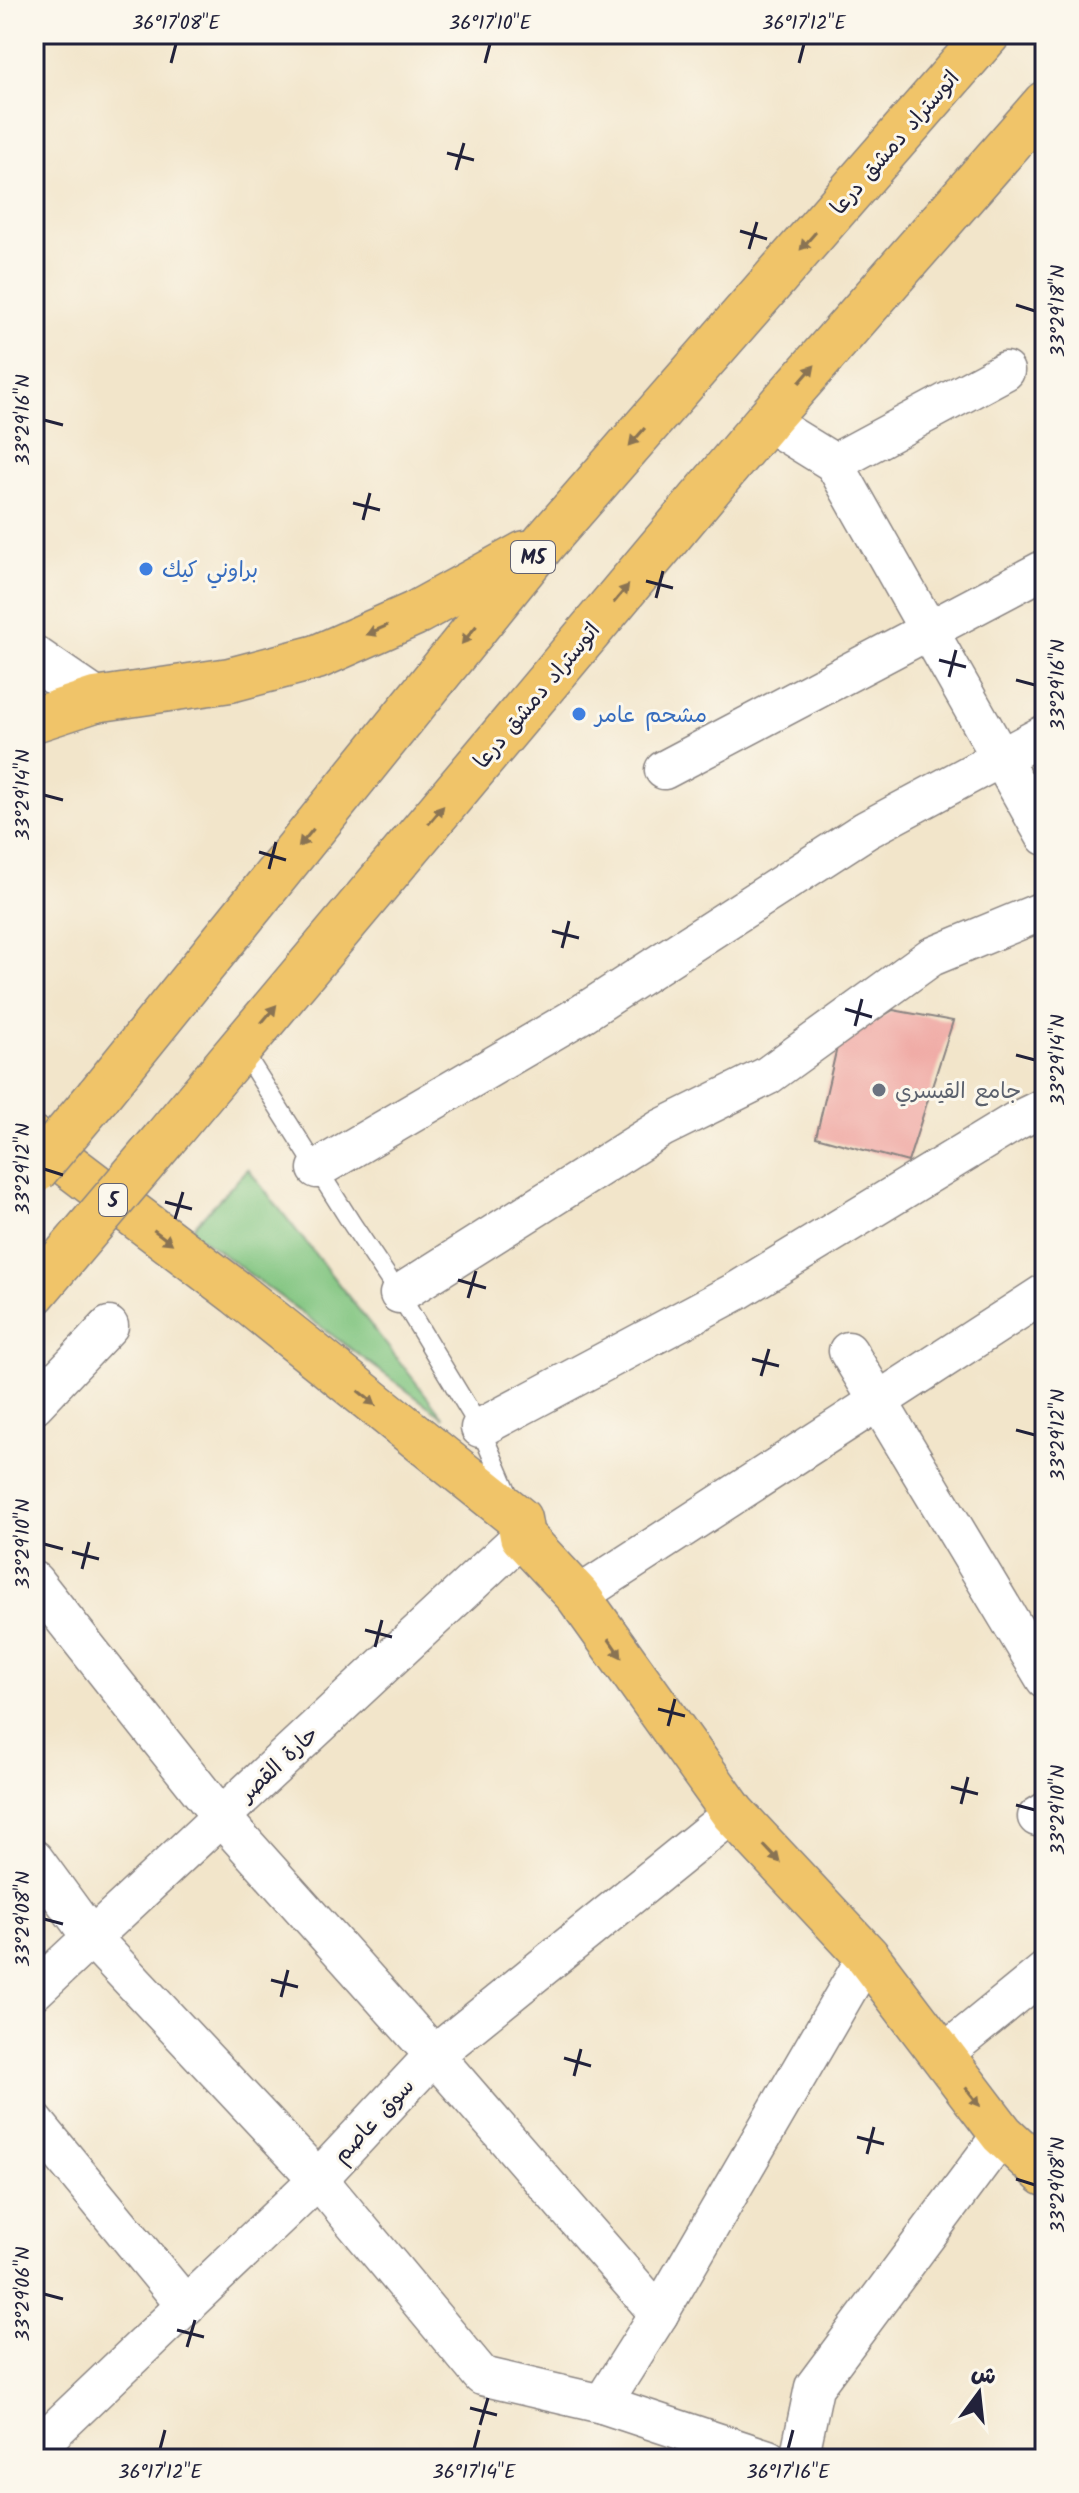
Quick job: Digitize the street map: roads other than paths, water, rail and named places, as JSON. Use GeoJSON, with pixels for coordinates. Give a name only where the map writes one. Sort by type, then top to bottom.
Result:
{"type":"FeatureCollection","features":[{"type":"Feature","properties":{"kind":"main road","name":"اتوستراد دمشق درعا"},"geometry":{"type":"LineString","coordinates":[[34,1172],[545,542],[988,34]]}},
{"type":"Feature","properties":{"kind":"main road","name":"اتوستراد دمشق درعا"},"geometry":{"type":"LineString","coordinates":[[48,1277],[766,421],[1045,103]]}},
{"type":"Feature","properties":{"kind":"main road"},"geometry":{"type":"LineString","coordinates":[[34,720],[95,700],[230,680],[317,657],[414,614],[545,542]]}},
{"type":"Feature","properties":{"kind":"main road"},"geometry":{"type":"LineString","coordinates":[[34,1139],[237,1293],[521,1527],[578,1596],[733,1813],[867,1956],[1002,2134],[1045,2174]]}},
{"type":"Feature","properties":{"kind":"street"},"geometry":{"type":"LineString","coordinates":[[834,463],[1005,371]]}},
{"type":"Feature","properties":{"kind":"street"},"geometry":{"type":"LineString","coordinates":[[766,421],[834,463],[1045,836]]}},
{"type":"Feature","properties":{"kind":"street"},"geometry":{"type":"LineString","coordinates":[[664,770],[1045,569]]}},
{"type":"Feature","properties":{"kind":"street"},"geometry":{"type":"LineString","coordinates":[[34,658],[95,700]]}},
{"type":"Feature","properties":{"kind":"street"},"geometry":{"type":"LineString","coordinates":[[317,1169],[580,1015],[866,830],[1045,734]]}},
{"type":"Feature","properties":{"kind":"street"},"geometry":{"type":"LineString","coordinates":[[399,1294],[662,1128],[767,1076],[931,957],[1045,910]]}},
{"type":"Feature","properties":{"kind":"street"},"geometry":{"type":"LineString","coordinates":[[480,1428],[737,1291],[1016,1121],[1045,1107]]}},
{"type":"Feature","properties":{"kind":"street"},"geometry":{"type":"LineString","coordinates":[[578,1596],[1045,1293]]}},
{"type":"Feature","properties":{"kind":"street"},"geometry":{"type":"LineString","coordinates":[[34,1405],[109,1326]]}},
{"type":"Feature","properties":{"kind":"street"},"geometry":{"type":"LineString","coordinates":[[848,1351],[1045,1679]]}},
{"type":"Feature","properties":{"kind":"street","name":"حارة القصر"},"geometry":{"type":"LineString","coordinates":[[34,1991],[221,1817],[521,1527]]}},
{"type":"Feature","properties":{"kind":"street"},"geometry":{"type":"LineString","coordinates":[[34,1581],[221,1817],[434,2055],[659,2314]]}},
{"type":"Feature","properties":{"kind":"street","name":"سوق عاصم"},"geometry":{"type":"LineString","coordinates":[[45,2442],[318,2179],[434,2055],[733,1813]]}},
{"type":"Feature","properties":{"kind":"street"},"geometry":{"type":"LineString","coordinates":[[34,1859],[91,1937],[318,2179],[482,2376],[602,2404],[768,2459]]}},
{"type":"Feature","properties":{"kind":"street"},"geometry":{"type":"LineString","coordinates":[[602,2404],[659,2314],[867,1956]]}},
{"type":"Feature","properties":{"kind":"street"},"geometry":{"type":"LineString","coordinates":[[941,2056],[1045,1971]]}},
{"type":"Feature","properties":{"kind":"street"},"geometry":{"type":"LineString","coordinates":[[34,2121],[186,2306]]}},
{"type":"Feature","properties":{"kind":"street"},"geometry":{"type":"LineString","coordinates":[[799,2459],[814,2387],[1002,2134]]}},
{"type":"Feature","properties":{"kind":"lane"},"geometry":{"type":"LineString","coordinates":[[241,1048],[399,1294],[480,1428],[521,1527]]}},
{"type":"Feature","properties":{"kind":"place","name":"براوني كيك"},"geometry":{"type":"Point","coordinates":[146,569]}},
{"type":"Feature","properties":{"kind":"place","name":"مشحم عامر"},"geometry":{"type":"Point","coordinates":[579,714]}},
{"type":"Feature","properties":{"kind":"place","name":"جامع القيسري"},"geometry":{"type":"Point","coordinates":[879,1090]}}]}
